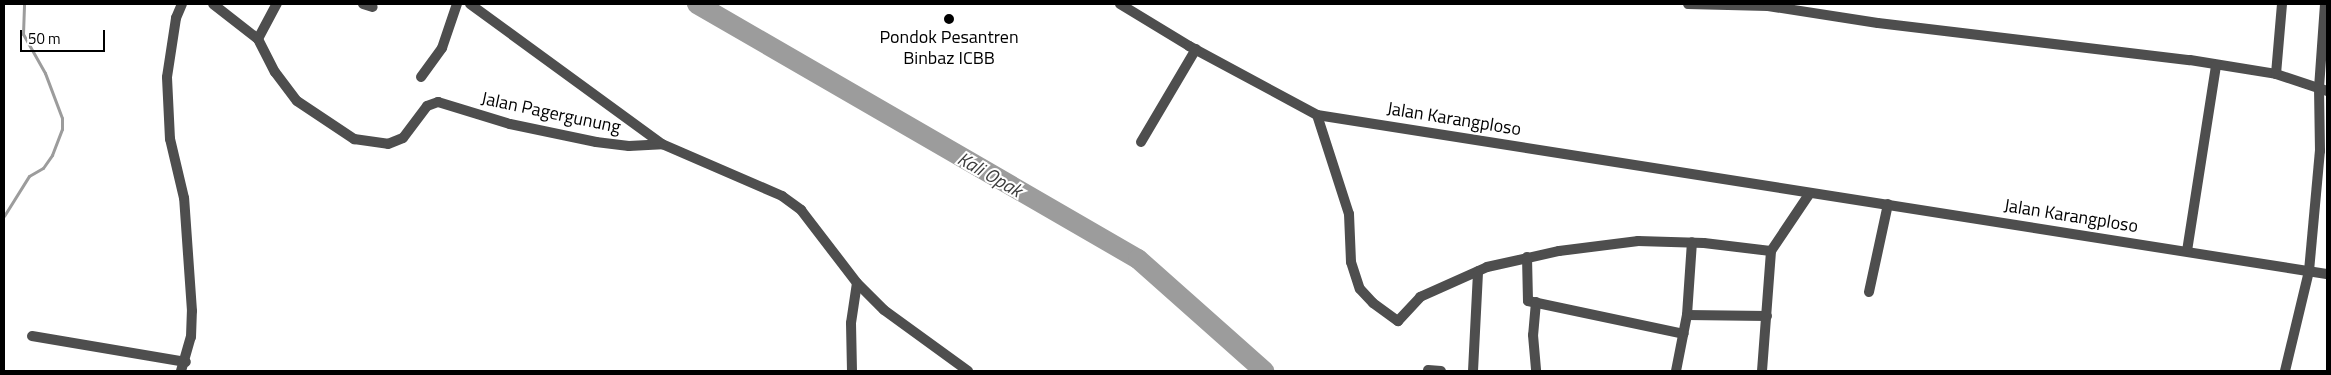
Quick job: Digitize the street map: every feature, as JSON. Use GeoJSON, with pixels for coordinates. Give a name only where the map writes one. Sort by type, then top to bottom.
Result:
{"type":"FeatureCollection","features":[{"type":"Feature","properties":{"kind":"street"},"geometry":{"type":"LineString","coordinates":[[32,336],[184,367],[192,311],[184,198],[170,139],[167,77],[182,4]]}},
{"type":"Feature","properties":{"kind":"street","name":"Jalan Pagergunung"},"geometry":{"type":"LineString","coordinates":[[212,4],[258,39],[275,72],[297,100],[354,138],[370,143],[388,144],[403,138],[427,106],[438,102],[510,124],[596,142],[629,146],[662,144],[792,203],[801,210],[857,283],[912,332],[968,371]]}},
{"type":"Feature","properties":{"kind":"street"},"geometry":{"type":"LineString","coordinates":[[258,39],[276,4]]}},
{"type":"Feature","properties":{"kind":"street"},"geometry":{"type":"LineString","coordinates":[[422,77],[442,48],[456,4]]}},
{"type":"Feature","properties":{"kind":"street"},"geometry":{"type":"LineString","coordinates":[[470,4],[662,144]]}},
{"type":"Feature","properties":{"kind":"street","name":"Jalan Karangploso"},"geometry":{"type":"LineString","coordinates":[[1120,4],[1132,7],[1196,49],[1317,114],[2327,274]]}},
{"type":"Feature","properties":{"kind":"street"},"geometry":{"type":"LineString","coordinates":[[1688,4],[1768,6],[2216,65],[2276,74],[2323,89]]}},
{"type":"Feature","properties":{"kind":"street"},"geometry":{"type":"LineString","coordinates":[[2276,74],[2282,4]]}},
{"type":"Feature","properties":{"kind":"street"},"geometry":{"type":"LineString","coordinates":[[2285,371],[2309,271],[2320,151],[2326,8]]}},
{"type":"Feature","properties":{"kind":"street"},"geometry":{"type":"LineString","coordinates":[[1141,142],[1196,49]]}},
{"type":"Feature","properties":{"kind":"street"},"geometry":{"type":"LineString","coordinates":[[2187,251],[2216,65]]}},
{"type":"Feature","properties":{"kind":"street"},"geometry":{"type":"LineString","coordinates":[[1317,114],[1349,214],[1351,262],[1360,289],[1373,304],[1398,321],[1420,297],[1478,271],[1527,257],[1638,241],[1692,242],[1771,251]]}},
{"type":"Feature","properties":{"kind":"street"},"geometry":{"type":"LineString","coordinates":[[1762,371],[1771,251],[1810,192]]}},
{"type":"Feature","properties":{"kind":"street"},"geometry":{"type":"LineString","coordinates":[[1870,292],[1888,204]]}},
{"type":"Feature","properties":{"kind":"street"},"geometry":{"type":"LineString","coordinates":[[1676,371],[1688,315],[1692,242]]}},
{"type":"Feature","properties":{"kind":"street"},"geometry":{"type":"LineString","coordinates":[[1527,257],[1528,300],[1684,334]]}},
{"type":"Feature","properties":{"kind":"street"},"geometry":{"type":"LineString","coordinates":[[1473,371],[1478,271]]}},
{"type":"Feature","properties":{"kind":"street"},"geometry":{"type":"LineString","coordinates":[[852,371],[851,323],[857,283]]}},
{"type":"Feature","properties":{"kind":"street"},"geometry":{"type":"LineString","coordinates":[[1536,302],[1534,335],[1536,371]]}},
{"type":"Feature","properties":{"kind":"street"},"geometry":{"type":"LineString","coordinates":[[1688,315],[1767,316]]}},
{"type":"Feature","properties":{"kind":"street"},"geometry":{"type":"LineString","coordinates":[[1428,370],[1441,371]]}},
{"type":"Feature","properties":{"kind":"waterway"},"geometry":{"type":"LineString","coordinates":[[4,216],[29,176],[43,168],[52,155],[62,129],[62,118],[45,73],[23,34],[24,4]]}},
{"type":"Feature","properties":{"kind":"waterway","name":"Kali Opak"},"geometry":{"type":"LineString","coordinates":[[697,4],[1138,259],[1264,371]]}},
{"type":"Feature","properties":{"kind":"place","name":"Pondok Pesantren Binbaz ICBB"},"geometry":{"type":"Point","coordinates":[949,19]}}]}
